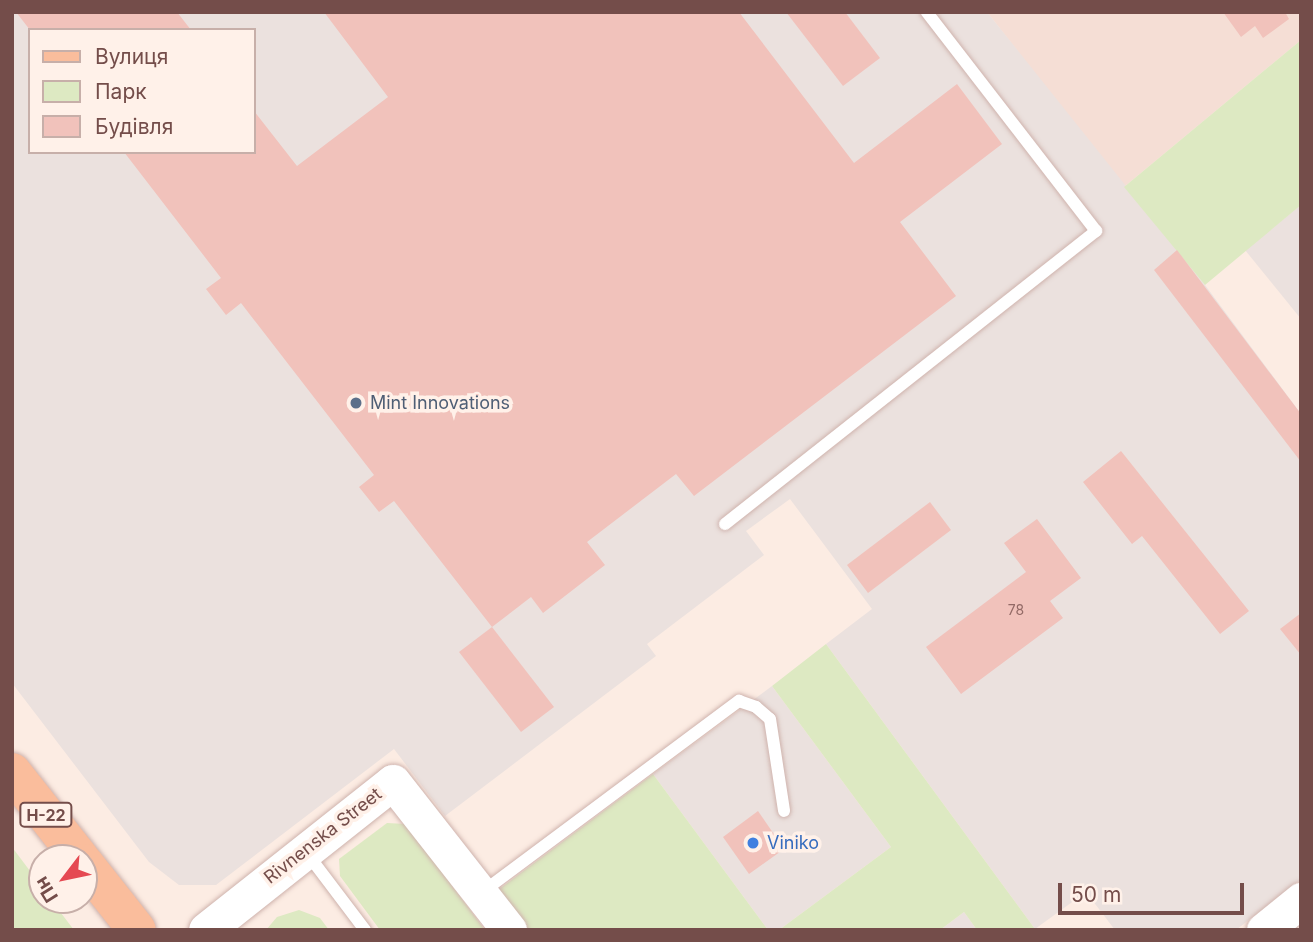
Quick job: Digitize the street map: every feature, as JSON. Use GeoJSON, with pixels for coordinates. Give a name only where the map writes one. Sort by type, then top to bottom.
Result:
{"type":"FeatureCollection","features":[{"type":"Feature","properties":{"kind":"main road","name":"Н-22"},"geometry":{"type":"LineString","coordinates":[[12,772],[69,844]]}},
{"type":"Feature","properties":{"kind":"main road"},"geometry":{"type":"LineString","coordinates":[[98,881],[137,930]]}},
{"type":"Feature","properties":{"kind":"street","name":"Rivnenska Street"},"geometry":{"type":"LineString","coordinates":[[206,930],[304,849],[393,782],[509,930]]}},
{"type":"Feature","properties":{"kind":"street"},"geometry":{"type":"LineString","coordinates":[[1264,930],[1301,900]]}},
{"type":"Feature","properties":{"kind":"lane"},"geometry":{"type":"LineString","coordinates":[[725,524],[1096,231],[927,12]]}},
{"type":"Feature","properties":{"kind":"lane"},"geometry":{"type":"LineString","coordinates":[[480,893],[739,701],[769,719],[784,811]]}},
{"type":"Feature","properties":{"kind":"lane"},"geometry":{"type":"LineString","coordinates":[[304,849],[365,930]]}},
{"type":"Feature","properties":{"kind":"shaded area"},"geometry":{"type":"Polygon","coordinates":[[[12,12],[987,12],[1205,285],[1301,414],[1301,879],[1236,930],[1115,930],[1086,892],[1035,929],[826,644],[872,609],[790,499],[746,531],[764,555],[647,644],[656,656],[445,816],[394,749],[216,885],[179,885],[149,862],[12,683],[12,12]]]}},
{"type":"Feature","properties":{"kind":"shaded area"},"geometry":{"type":"Polygon","coordinates":[[[987,12],[1301,12],[1301,40],[1124,187],[987,12]]]}},
{"type":"Feature","properties":{"kind":"shaded area"},"geometry":{"type":"Polygon","coordinates":[[[1301,205],[1301,319],[1245,250],[1301,205]]]}},
{"type":"Feature","properties":{"kind":"shaded area"},"geometry":{"type":"Polygon","coordinates":[[[772,686],[891,847],[779,930],[768,930],[653,774],[772,686]]]}},
{"type":"Feature","properties":{"kind":"shaded area"},"geometry":{"type":"Polygon","coordinates":[[[964,912],[977,930],[940,930],[964,912]]]}},
{"type":"Feature","properties":{"kind":"green space"},"geometry":{"type":"Polygon","coordinates":[[[1301,40],[1301,205],[1205,285],[1124,187],[1301,40]]]}},
{"type":"Feature","properties":{"kind":"green space"},"geometry":{"type":"Polygon","coordinates":[[[826,644],[1035,930],[977,930],[964,912],[940,930],[779,930],[891,847],[772,686],[826,644]]]}},
{"type":"Feature","properties":{"kind":"green space"},"geometry":{"type":"Polygon","coordinates":[[[653,774],[768,930],[529,930],[498,890],[653,774]]]}},
{"type":"Feature","properties":{"kind":"green space"},"geometry":{"type":"Polygon","coordinates":[[[387,823],[406,824],[485,930],[380,930],[340,876],[339,859],[387,823]]]}},
{"type":"Feature","properties":{"kind":"green space"},"geometry":{"type":"Polygon","coordinates":[[[12,847],[28,868],[28,914],[62,914],[74,930],[12,928],[12,847]]]}},
{"type":"Feature","properties":{"kind":"green space"},"geometry":{"type":"Polygon","coordinates":[[[299,910],[320,918],[329,930],[266,930],[277,917],[299,910]]]}},
{"type":"Feature","properties":{"kind":"building"},"geometry":{"type":"Polygon","coordinates":[[[16,12],[177,12],[189,28],[28,28],[16,12]]]}},
{"type":"Feature","properties":{"kind":"building"},"geometry":{"type":"Polygon","coordinates":[[[324,12],[739,12],[854,163],[957,84],[1002,144],[900,222],[956,296],[694,496],[676,474],[587,542],[605,565],[543,613],[531,597],[492,627],[394,501],[379,512],[359,487],[374,475],[241,303],[226,315],[206,289],[221,278],[126,154],[256,154],[256,114],[297,166],[388,97],[324,12]]]}},
{"type":"Feature","properties":{"kind":"building"},"geometry":{"type":"Polygon","coordinates":[[[786,12],[845,12],[880,58],[843,86],[786,12]]]}},
{"type":"Feature","properties":{"kind":"building"},"geometry":{"type":"Polygon","coordinates":[[[1223,12],[1285,12],[1289,19],[1263,38],[1255,26],[1241,37],[1223,12]]]}},
{"type":"Feature","properties":{"kind":"building"},"geometry":{"type":"Polygon","coordinates":[[[1177,250],[1301,414],[1301,462],[1154,270],[1177,250]]]}},
{"type":"Feature","properties":{"kind":"building"},"geometry":{"type":"Polygon","coordinates":[[[1121,451],[1249,611],[1220,634],[1142,536],[1132,544],[1083,482],[1121,451]]]}},
{"type":"Feature","properties":{"kind":"building"},"geometry":{"type":"Polygon","coordinates":[[[930,502],[951,530],[868,593],[847,565],[930,502]]]}},
{"type":"Feature","properties":{"kind":"building"},"geometry":{"type":"Polygon","coordinates":[[[1037,519],[1081,578],[1050,601],[1063,618],[961,694],[926,647],[1026,572],[1004,543],[1037,519]]]}},
{"type":"Feature","properties":{"kind":"building"},"geometry":{"type":"Polygon","coordinates":[[[1301,613],[1301,655],[1280,629],[1301,613]]]}},
{"type":"Feature","properties":{"kind":"building"},"geometry":{"type":"Polygon","coordinates":[[[492,627],[554,707],[521,732],[459,652],[492,627]]]}},
{"type":"Feature","properties":{"kind":"building","name":"Viniko"},"geometry":{"type":"Polygon","coordinates":[[[758,811],[784,849],[749,874],[723,837],[758,811]]]}},
{"type":"Feature","properties":{"kind":"place","name":"Mint Innovations"},"geometry":{"type":"Point","coordinates":[356,403]}},
{"type":"Feature","properties":{"kind":"place","name":"Viniko"},"geometry":{"type":"Point","coordinates":[753,843]}}]}
